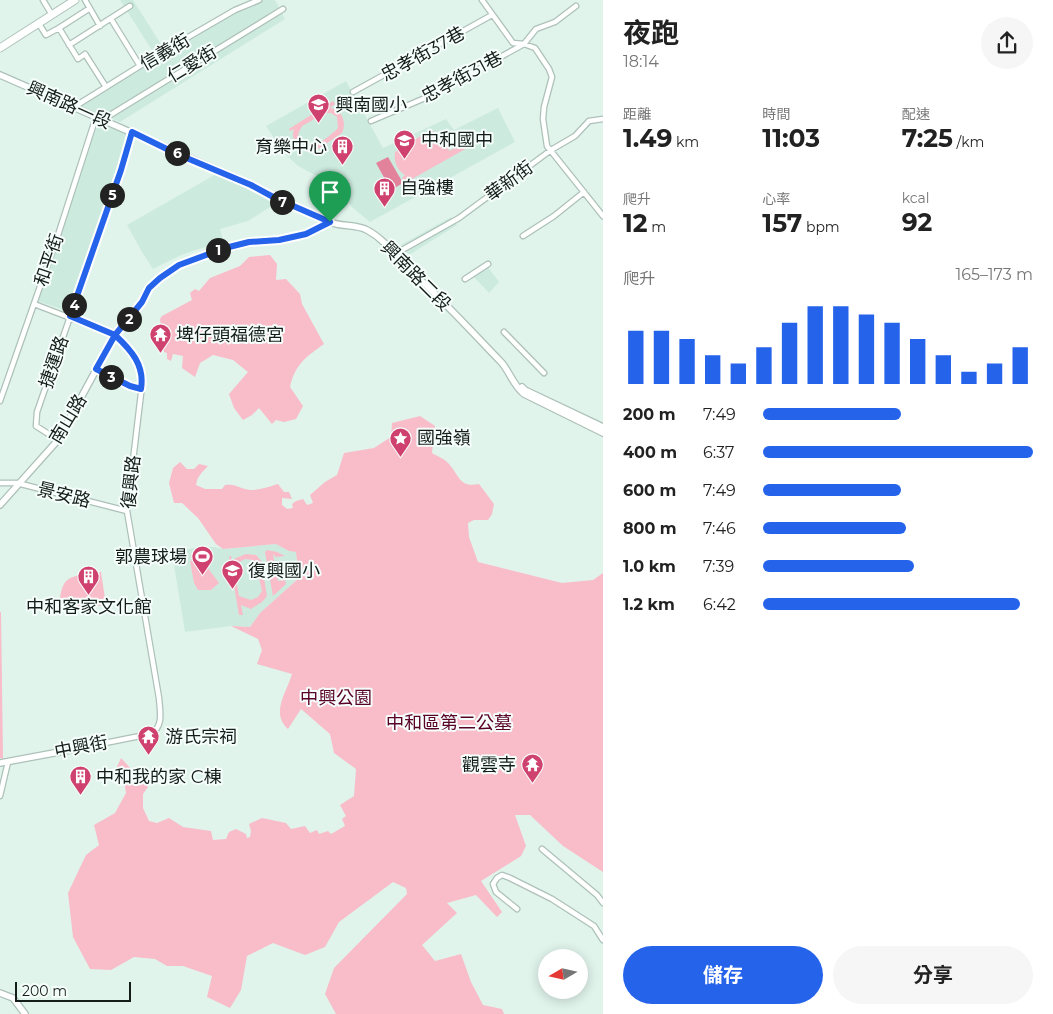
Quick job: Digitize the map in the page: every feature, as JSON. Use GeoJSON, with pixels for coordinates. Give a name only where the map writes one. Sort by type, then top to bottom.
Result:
{"type":"FeatureCollection","features":[{"type":"Feature","properties":{"kind":"main road"},"geometry":{"type":"LineString","coordinates":[[0,48],[75,0]]}},
{"type":"Feature","properties":{"kind":"street"},"geometry":{"type":"LineString","coordinates":[[43,0],[52,15]]}},
{"type":"Feature","properties":{"kind":"street"},"geometry":{"type":"LineString","coordinates":[[85,0],[100,26]]}},
{"type":"Feature","properties":{"kind":"street","name":"信義街"},"geometry":{"type":"LineString","coordinates":[[74,107],[235,10],[259,0]]}},
{"type":"Feature","properties":{"kind":"street"},"geometry":{"type":"LineString","coordinates":[[482,0],[513,43],[535,48],[549,69],[552,78],[544,107],[543,119],[547,146],[551,150],[575,136],[589,121],[603,118]]}},
{"type":"Feature","properties":{"kind":"street"},"geometry":{"type":"LineString","coordinates":[[69,46],[130,6]]}},
{"type":"Feature","properties":{"kind":"street","name":"忠孝街31巷"},"geometry":{"type":"LineString","coordinates":[[371,121],[432,94],[524,44],[536,29],[555,22],[576,6]]}},
{"type":"Feature","properties":{"kind":"street","name":"仁愛街"},"geometry":{"type":"LineString","coordinates":[[99,119],[283,9]]}},
{"type":"Feature","properties":{"kind":"street"},"geometry":{"type":"LineString","coordinates":[[39,24],[46,34],[87,10]]}},
{"type":"Feature","properties":{"kind":"street","name":"忠孝街37巷"},"geometry":{"type":"LineString","coordinates":[[353,92],[492,15]]}},
{"type":"Feature","properties":{"kind":"street"},"geometry":{"type":"LineString","coordinates":[[111,19],[140,66]]}},
{"type":"Feature","properties":{"kind":"street"},"geometry":{"type":"LineString","coordinates":[[59,28],[78,59],[85,54],[106,88]]}},
{"type":"Feature","properties":{"kind":"street","name":"興南路一段"},"geometry":{"type":"LineString","coordinates":[[0,75],[251,185],[275,198],[330,222]]}},
{"type":"Feature","properties":{"kind":"street","name":"和平街"},"geometry":{"type":"LineString","coordinates":[[0,401],[99,119]]}},
{"type":"Feature","properties":{"kind":"street","name":"捷運路"},"geometry":{"type":"LineString","coordinates":[[58,440],[36,426],[36,412],[121,170],[132,132]]}},
{"type":"Feature","properties":{"kind":"street","name":"華新街"},"geometry":{"type":"LineString","coordinates":[[395,254],[459,218],[551,150],[603,216]]}},
{"type":"Feature","properties":{"kind":"street"},"geometry":{"type":"LineString","coordinates":[[523,236],[554,216],[584,192]]}},
{"type":"Feature","properties":{"kind":"street","name":"興南路二段"},"geometry":{"type":"LineString","coordinates":[[330,222],[338,226],[364,228],[373,233],[491,352],[524,394],[603,432]]}},
{"type":"Feature","properties":{"kind":"street","name":"南山路"},"geometry":{"type":"LineString","coordinates":[[0,505],[58,440],[115,335],[142,302],[149,288],[160,278],[179,265],[218,250],[249,242],[279,240],[306,234],[330,222]]}},
{"type":"Feature","properties":{"kind":"street"},"geometry":{"type":"LineString","coordinates":[[465,279],[488,264]]}},
{"type":"Feature","properties":{"kind":"street"},"geometry":{"type":"LineString","coordinates":[[34,304],[70,316],[115,335]]}},
{"type":"Feature","properties":{"kind":"street"},"geometry":{"type":"LineString","coordinates":[[504,332],[544,373]]}},
{"type":"Feature","properties":{"kind":"street","name":"復興路"},"geometry":{"type":"LineString","coordinates":[[115,335],[133,353],[138,362],[141,389],[127,511],[159,698],[159,726]]}},
{"type":"Feature","properties":{"kind":"street","name":"興南路二段"},"geometry":{"type":"LineString","coordinates":[[491,352],[506,363],[525,390],[603,427]]}},
{"type":"Feature","properties":{"kind":"street"},"geometry":{"type":"LineString","coordinates":[[96,369],[130,386],[141,389]]}},
{"type":"Feature","properties":{"kind":"street","name":"景安路"},"geometry":{"type":"LineString","coordinates":[[0,483],[17,484],[127,511]]}},
{"type":"Feature","properties":{"kind":"street","name":"中興街"},"geometry":{"type":"LineString","coordinates":[[0,763],[150,734],[159,726]]}},
{"type":"Feature","properties":{"kind":"street"},"geometry":{"type":"LineString","coordinates":[[0,796],[8,762]]}},
{"type":"Feature","properties":{"kind":"street"},"geometry":{"type":"LineString","coordinates":[[542,849],[597,895],[603,903]]}},
{"type":"Feature","properties":{"kind":"street"},"geometry":{"type":"LineString","coordinates":[[517,909],[496,892],[493,884],[496,878],[502,875],[510,878],[552,900],[594,926],[603,940]]}},
{"type":"Feature","properties":{"kind":"street"},"geometry":{"type":"LineString","coordinates":[[0,994],[13,998],[25,1014]]}},
{"type":"Feature","properties":{"kind":"shaded area"},"geometry":{"type":"Polygon","coordinates":[[[120,0],[133,0],[164,49],[255,0],[275,0],[285,19],[120,122],[73,103],[155,55],[120,0]]]}},
{"type":"Feature","properties":{"kind":"shaded area","name":"中和國中"},"geometry":{"type":"Polygon","coordinates":[[[346,81],[383,148],[446,119],[454,130],[498,108],[515,142],[370,222],[352,207],[330,183],[298,166],[283,152],[266,126],[346,81]]]}},
{"type":"Feature","properties":{"kind":"shaded area"},"geometry":{"type":"Polygon","coordinates":[[[98,123],[129,134],[68,311],[37,301],[98,123]]]}},
{"type":"Feature","properties":{"kind":"shaded area"},"geometry":{"type":"Polygon","coordinates":[[[388,157],[403,183],[391,190],[376,163],[388,157]]]}},
{"type":"Feature","properties":{"kind":"shaded area"},"geometry":{"type":"Polygon","coordinates":[[[218,173],[275,204],[248,221],[220,229],[223,241],[181,255],[153,269],[127,225],[218,173]]]}},
{"type":"Feature","properties":{"kind":"shaded area"},"geometry":{"type":"Polygon","coordinates":[[[451,217],[457,225],[409,255],[401,245],[451,217]]]}},
{"type":"Feature","properties":{"kind":"shaded area"},"geometry":{"type":"Polygon","coordinates":[[[488,267],[499,282],[489,293],[473,276],[488,267]]]}},
{"type":"Feature","properties":{"kind":"shaded area","name":"復興國小"},"geometry":{"type":"Polygon","coordinates":[[[276,544],[289,551],[296,552],[299,578],[260,613],[250,627],[231,626],[185,632],[172,553],[198,547],[223,549],[276,544]]]}},
{"type":"Feature","properties":{"kind":"green space"},"geometry":{"type":"Polygon","coordinates":[[[333,101],[335,104],[330,108],[338,111],[344,121],[342,133],[312,153],[297,145],[293,138],[294,129],[290,131],[289,129],[333,101]],[[325,113],[302,126],[298,134],[301,144],[316,144],[326,139],[338,128],[337,117],[331,113],[325,113]]]}},
{"type":"Feature","properties":{"kind":"green space"},"geometry":{"type":"Polygon","coordinates":[[[429,131],[443,136],[449,151],[464,143],[467,148],[405,183],[402,178],[405,175],[396,165],[395,152],[429,131]]]}},
{"type":"Feature","properties":{"kind":"green space"},"geometry":{"type":"Polygon","coordinates":[[[270,255],[277,264],[276,280],[286,279],[300,294],[302,304],[324,344],[302,362],[292,379],[290,387],[303,406],[296,419],[284,422],[276,420],[272,424],[259,408],[243,420],[234,408],[229,394],[248,372],[233,360],[213,355],[200,363],[195,377],[182,368],[183,356],[173,354],[171,361],[167,359],[167,353],[164,352],[160,319],[162,316],[192,300],[190,293],[195,289],[199,291],[210,278],[240,266],[249,257],[270,255]]]}},
{"type":"Feature","properties":{"kind":"green space"},"geometry":{"type":"Polygon","coordinates":[[[420,416],[435,426],[432,453],[447,462],[464,483],[479,484],[494,504],[492,514],[488,520],[474,520],[468,523],[469,537],[478,562],[562,583],[593,580],[603,573],[603,872],[563,846],[530,815],[515,815],[526,846],[521,856],[481,881],[502,912],[497,917],[476,895],[447,903],[457,913],[422,945],[435,961],[461,954],[471,982],[483,1005],[502,1009],[504,1014],[336,1014],[325,994],[334,968],[407,894],[406,888],[393,882],[339,922],[325,947],[305,955],[273,943],[247,956],[241,990],[230,1008],[207,997],[212,976],[183,966],[167,966],[155,959],[134,957],[111,970],[90,969],[73,937],[68,893],[86,855],[99,845],[94,825],[115,813],[126,793],[124,781],[116,769],[121,758],[148,787],[143,794],[143,808],[149,821],[157,823],[169,818],[183,827],[211,831],[213,840],[226,839],[229,832],[236,829],[246,834],[247,838],[250,837],[249,824],[262,818],[286,823],[291,829],[305,826],[310,833],[317,830],[319,834],[328,831],[331,834],[345,826],[342,819],[346,816],[340,805],[354,796],[356,769],[334,753],[330,734],[301,709],[288,729],[283,723],[280,716],[281,702],[292,674],[257,664],[262,650],[258,639],[231,626],[250,627],[260,613],[299,578],[296,552],[289,551],[276,544],[223,549],[216,544],[198,518],[182,503],[174,503],[169,483],[173,468],[180,462],[187,469],[194,469],[199,464],[208,466],[199,477],[196,485],[205,489],[222,489],[225,485],[234,485],[253,490],[278,484],[284,492],[289,492],[292,499],[282,498],[282,505],[287,509],[293,508],[292,504],[303,499],[307,505],[313,503],[310,495],[325,482],[337,475],[344,453],[374,448],[391,437],[392,423],[420,416]]]}},
{"type":"Feature","properties":{"kind":"green space"},"geometry":{"type":"Polygon","coordinates":[[[267,550],[285,556],[276,557],[273,554],[278,581],[285,580],[286,584],[273,596],[265,552],[267,550]]]}},
{"type":"Feature","properties":{"kind":"green space"},"geometry":{"type":"Polygon","coordinates":[[[246,554],[256,555],[261,561],[267,596],[262,602],[251,609],[241,605],[243,615],[239,615],[229,556],[231,556],[232,561],[246,554]],[[245,559],[236,564],[234,570],[239,596],[251,600],[258,597],[262,591],[256,564],[253,560],[245,559]]]}},
{"type":"Feature","properties":{"kind":"green space","name":"郭農球場"},"geometry":{"type":"Polygon","coordinates":[[[202,560],[219,583],[211,590],[198,590],[194,583],[190,561],[202,560]]]}},
{"type":"Feature","properties":{"kind":"green space"},"geometry":{"type":"Polygon","coordinates":[[[101,572],[106,605],[59,610],[62,589],[69,579],[74,576],[101,572]]]}},
{"type":"Feature","properties":{"kind":"green space"},"geometry":{"type":"Polygon","coordinates":[[[1,612],[3,759],[0,758],[1,612]]]}},
{"type":"Feature","properties":{"kind":"place","name":"興南國小"},"geometry":{"type":"Point","coordinates":[319,124]}},
{"type":"Feature","properties":{"kind":"place","name":"中和國中"},"geometry":{"type":"Point","coordinates":[405,159]}},
{"type":"Feature","properties":{"kind":"place","name":"育樂中心"},"geometry":{"type":"Point","coordinates":[343,166]}},
{"type":"Feature","properties":{"kind":"place","name":"自強樓"},"geometry":{"type":"Point","coordinates":[384,207]}},
{"type":"Feature","properties":{"kind":"place","name":"埤仔頭福德宮"},"geometry":{"type":"Point","coordinates":[160,354]}},
{"type":"Feature","properties":{"kind":"place","name":"國強嶺"},"geometry":{"type":"Point","coordinates":[401,457]}},
{"type":"Feature","properties":{"kind":"place","name":"郭農球場"},"geometry":{"type":"Point","coordinates":[203,576]}},
{"type":"Feature","properties":{"kind":"place","name":"復興國小"},"geometry":{"type":"Point","coordinates":[232,590]}},
{"type":"Feature","properties":{"kind":"place","name":"中和客家文化館"},"geometry":{"type":"Point","coordinates":[89,596]}},
{"type":"Feature","properties":{"kind":"place","name":"游氏宗祠"},"geometry":{"type":"Point","coordinates":[149,756]}},
{"type":"Feature","properties":{"kind":"place","name":"觀雲寺"},"geometry":{"type":"Point","coordinates":[532,784]}},
{"type":"Feature","properties":{"kind":"place","name":"中和我的家 C棟"},"geometry":{"type":"Point","coordinates":[80,796]}},
{"type":"Feature","properties":{"kind":"route"},"geometry":{"type":"LineString","coordinates":[[330,222],[132,132],[121,170],[70,316],[115,335],[96,369],[130,386],[141,389],[138,362],[133,353],[115,335],[142,302],[149,288],[160,278],[179,265],[203,255],[249,242],[279,240],[306,234],[330,222]]}},
{"type":"Feature","properties":{"kind":"park label","name":"中興公園"},"geometry":{"type":"Point","coordinates":[336,698]}},
{"type":"Feature","properties":{"kind":"park label","name":"中和區第二公墓"},"geometry":{"type":"Point","coordinates":[449,723]}}]}
